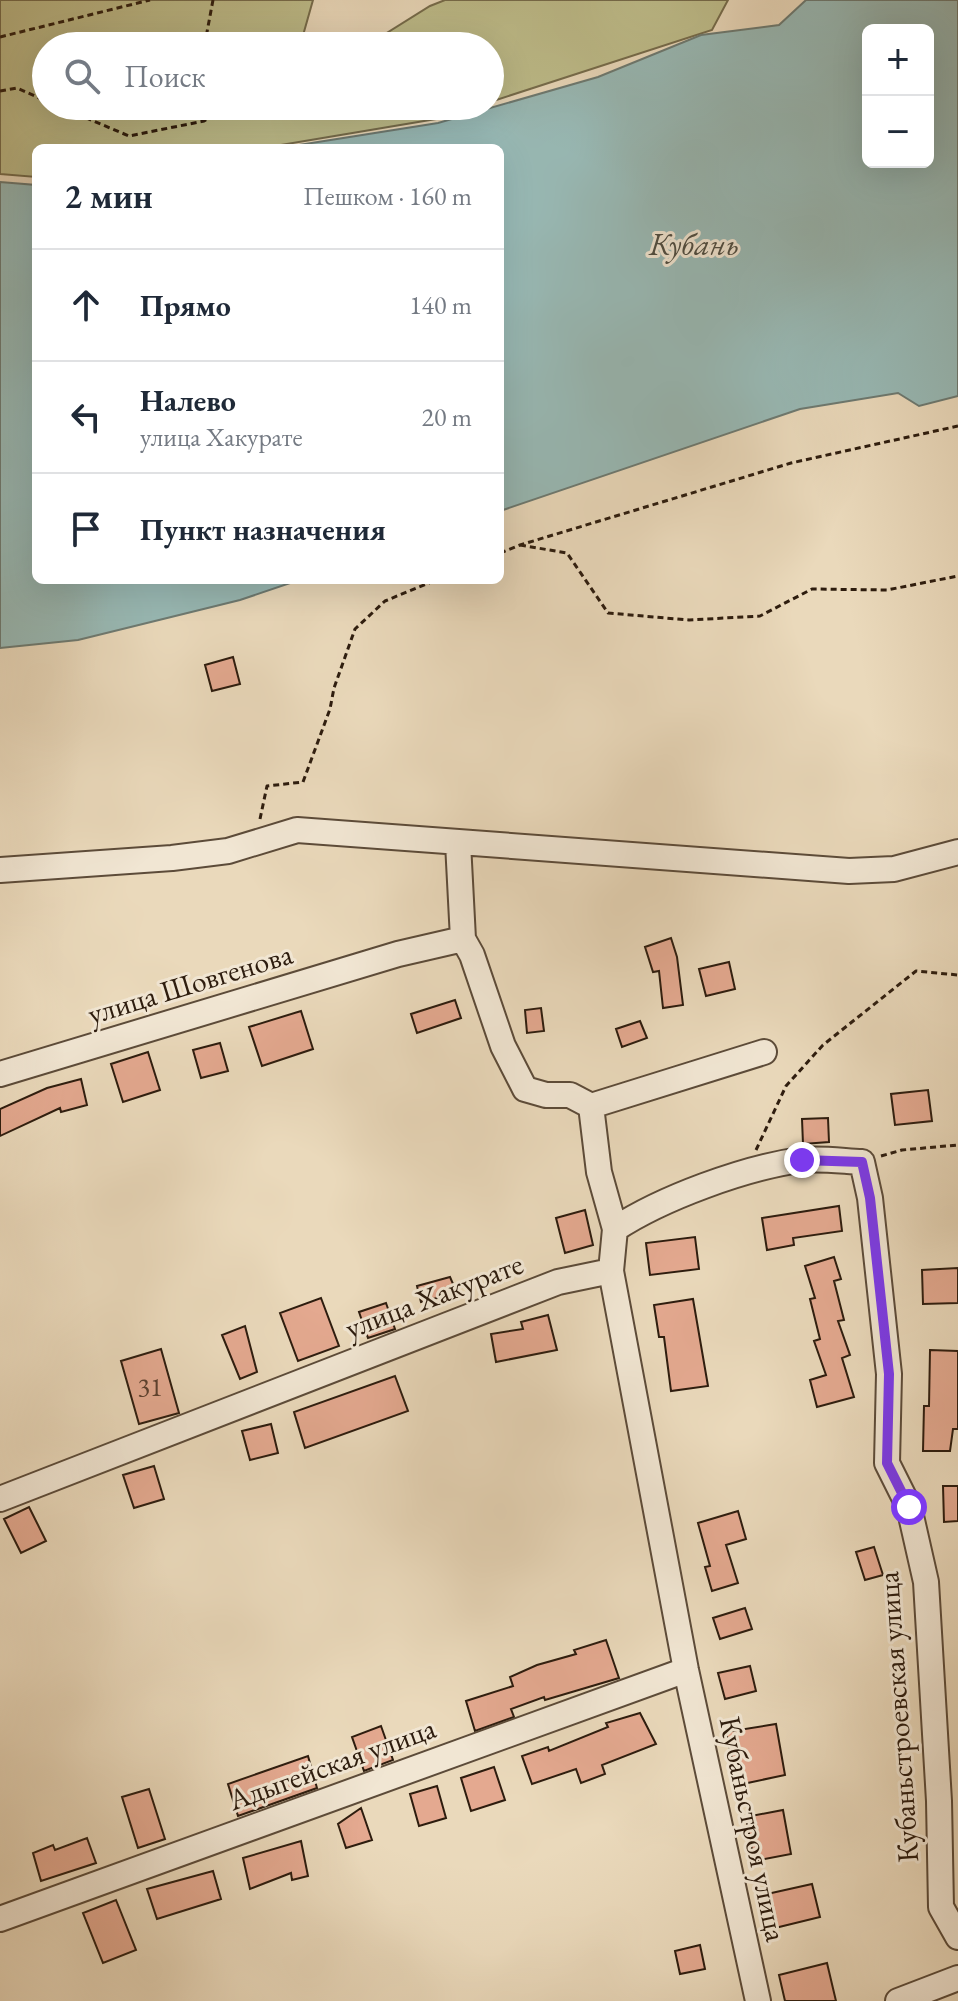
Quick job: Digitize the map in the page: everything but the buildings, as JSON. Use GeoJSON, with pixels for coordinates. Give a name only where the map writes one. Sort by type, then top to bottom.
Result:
{"type":"FeatureCollection","features":[{"type":"Feature","properties":{"kind":"street"},"geometry":{"type":"LineString","coordinates":[[0,870],[228,851],[297,830],[849,871],[894,869],[958,852]]}},
{"type":"Feature","properties":{"kind":"street"},"geometry":{"type":"LineString","coordinates":[[458,843],[463,939],[472,955],[503,1046],[525,1089],[546,1095],[570,1095],[591,1106],[764,1052]]}},
{"type":"Feature","properties":{"kind":"street","name":"улица Шовгенова"},"geometry":{"type":"LineString","coordinates":[[0,1074],[398,954],[463,939]]}},
{"type":"Feature","properties":{"kind":"street"},"geometry":{"type":"LineString","coordinates":[[591,1106],[599,1172],[615,1229],[611,1271]]}},
{"type":"Feature","properties":{"kind":"street"},"geometry":{"type":"LineString","coordinates":[[615,1229],[638,1214],[746,1171],[802,1160],[862,1162]]}},
{"type":"Feature","properties":{"kind":"street","name":"Кубаньстроевская улица"},"geometry":{"type":"LineString","coordinates":[[862,1162],[870,1198],[889,1374],[887,1463],[909,1507],[926,1582],[939,1801],[941,1907],[958,1937]]}},
{"type":"Feature","properties":{"kind":"street","name":"улица Хакурате"},"geometry":{"type":"LineString","coordinates":[[0,1499],[558,1282],[611,1271]]}},
{"type":"Feature","properties":{"kind":"street","name":"Кубаньстроя улица"},"geometry":{"type":"LineString","coordinates":[[611,1271],[686,1670],[758,2001]]}},
{"type":"Feature","properties":{"kind":"street","name":"Адыгейская улица"},"geometry":{"type":"LineString","coordinates":[[0,1919],[686,1670]]}},
{"type":"Feature","properties":{"kind":"street"},"geometry":{"type":"LineString","coordinates":[[898,2001],[956,1976]]}},
{"type":"Feature","properties":{"kind":"path"},"geometry":{"type":"LineString","coordinates":[[0,37],[150,0]]}},
{"type":"Feature","properties":{"kind":"path"},"geometry":{"type":"LineString","coordinates":[[207,32],[213,0]]}},
{"type":"Feature","properties":{"kind":"path"},"geometry":{"type":"LineString","coordinates":[[0,91],[17,88],[32,95]]}},
{"type":"Feature","properties":{"kind":"path"},"geometry":{"type":"LineString","coordinates":[[91,120],[129,136],[206,120]]}},
{"type":"Feature","properties":{"kind":"path"},"geometry":{"type":"LineString","coordinates":[[504,551],[791,463],[958,426]]}},
{"type":"Feature","properties":{"kind":"path"},"geometry":{"type":"LineString","coordinates":[[520,545],[567,553],[608,613],[689,620],[760,616],[812,589],[887,590],[958,576]]}},
{"type":"Feature","properties":{"kind":"path"},"geometry":{"type":"LineString","coordinates":[[255,842],[267,786],[303,782],[355,629],[385,601],[426,584]]}},
{"type":"Feature","properties":{"kind":"path"},"geometry":{"type":"LineString","coordinates":[[746,1171],[786,1086],[823,1045],[916,971],[958,975]]}},
{"type":"Feature","properties":{"kind":"path"},"geometry":{"type":"LineString","coordinates":[[862,1162],[902,1150],[958,1145]]}},
{"type":"Feature","properties":{"kind":"shaded area"},"geometry":{"type":"Polygon","coordinates":[[[0,0],[313,0],[304,32],[32,32],[32,120],[430,120],[287,144],[32,144],[32,177],[0,174],[0,0]]]}},
{"type":"Feature","properties":{"kind":"shaded area"},"geometry":{"type":"Polygon","coordinates":[[[445,0],[728,0],[712,30],[504,97],[504,32],[388,32],[445,0]]]}},
{"type":"Feature","properties":{"kind":"water","name":"Кубань"},"geometry":{"type":"Polygon","coordinates":[[[806,0],[958,0],[958,396],[919,406],[898,393],[800,409],[504,510],[504,144],[305,144],[448,120],[504,120],[504,104],[598,77],[701,35],[779,25],[806,0]]]}},
{"type":"Feature","properties":{"kind":"water"},"geometry":{"type":"Polygon","coordinates":[[[0,182],[32,185],[32,584],[287,584],[240,600],[78,640],[0,648],[0,182]]]}},
{"type":"Feature","properties":{"kind":"route"},"geometry":{"type":"LineString","coordinates":[[802,1160],[862,1162],[870,1198],[889,1374],[887,1463],[909,1507]]}}]}
